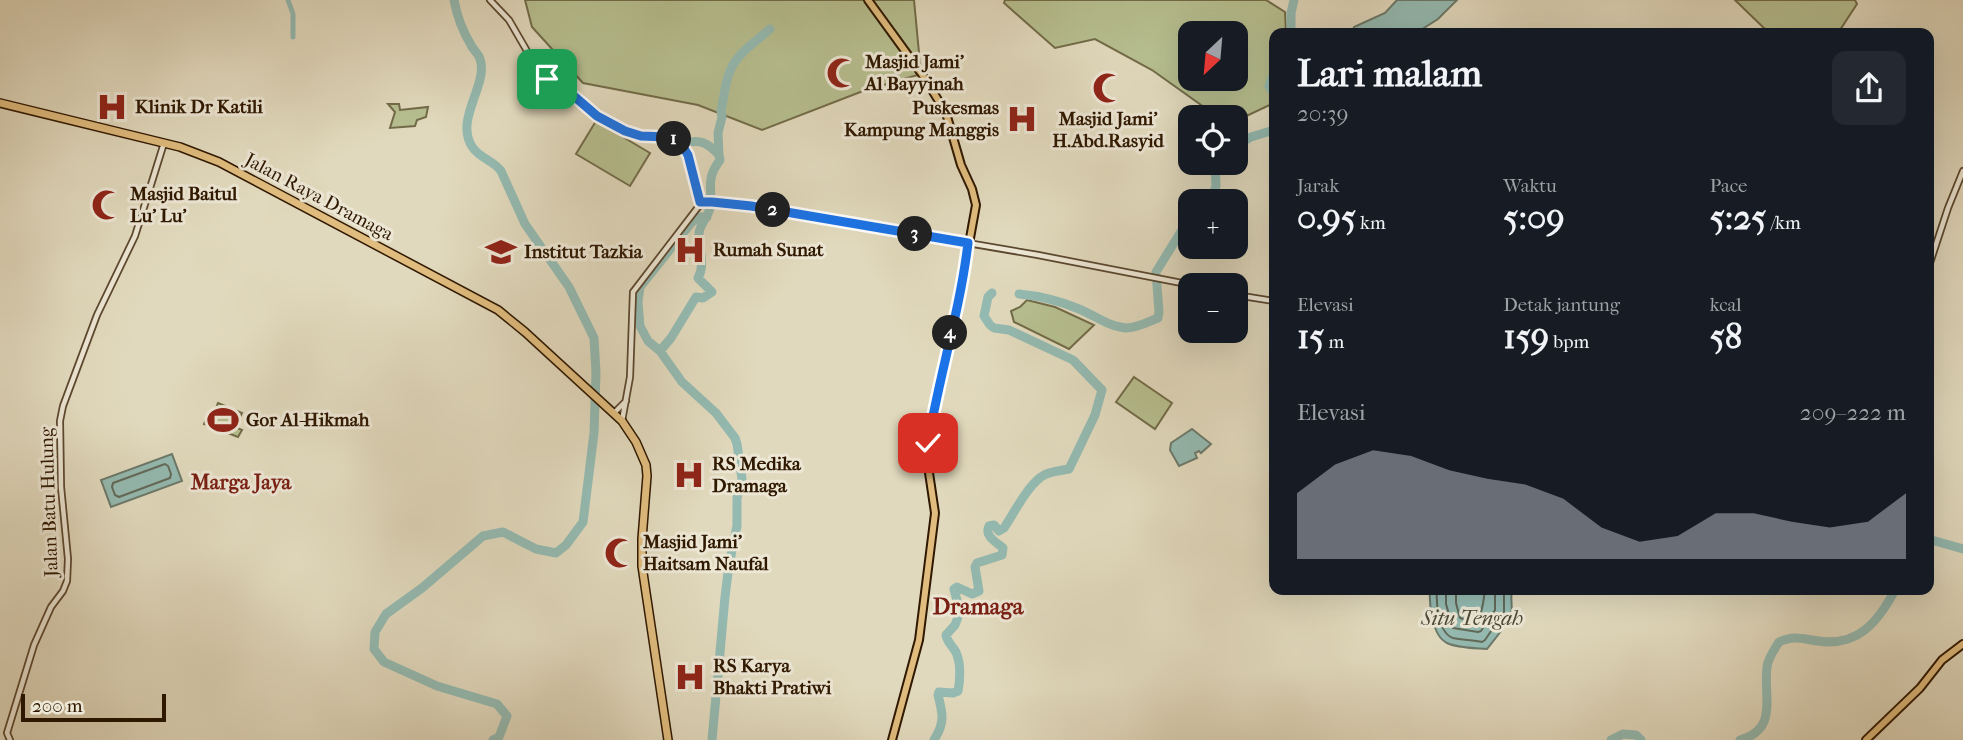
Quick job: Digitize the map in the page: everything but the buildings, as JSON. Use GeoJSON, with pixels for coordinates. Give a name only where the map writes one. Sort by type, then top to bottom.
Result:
{"type":"FeatureCollection","features":[{"type":"Feature","properties":{"kind":"highway","name":"Jalan Raya Dramaga"},"geometry":{"type":"LineString","coordinates":[[0,103],[190,150],[219,162],[498,310],[514,321],[613,412],[636,442],[646,465],[642,566],[668,740]]}},
{"type":"Feature","properties":{"kind":"main road"},"geometry":{"type":"LineString","coordinates":[[867,0],[924,77],[946,113],[975,201],[961,288],[928,443],[928,466],[935,513],[920,631],[892,740]]}},
{"type":"Feature","properties":{"kind":"main road"},"geometry":{"type":"LineString","coordinates":[[1866,740],[1920,688],[1942,660],[1963,644]]}},
{"type":"Feature","properties":{"kind":"street"},"geometry":{"type":"LineString","coordinates":[[490,0],[509,20],[538,70],[547,79],[575,97],[597,116],[625,131],[641,136],[667,137],[680,142],[688,155],[700,202]]}},
{"type":"Feature","properties":{"kind":"street","name":"Jalan Batu Hulung"},"geometry":{"type":"LineString","coordinates":[[10,740],[7,733],[34,645],[51,607],[63,591],[68,575],[61,487],[60,421],[63,406],[97,315],[133,241],[164,144]]}},
{"type":"Feature","properties":{"kind":"street"},"geometry":{"type":"LineString","coordinates":[[1934,251],[1963,171]]}},
{"type":"Feature","properties":{"kind":"street"},"geometry":{"type":"LineString","coordinates":[[700,202],[751,206],[1178,282]]}},
{"type":"Feature","properties":{"kind":"street"},"geometry":{"type":"LineString","coordinates":[[622,421],[630,377],[633,292],[700,202]]}},
{"type":"Feature","properties":{"kind":"street"},"geometry":{"type":"LineString","coordinates":[[1248,297],[1269,300]]}},
{"type":"Feature","properties":{"kind":"street"},"geometry":{"type":"LineString","coordinates":[[613,412],[627,400]]}},
{"type":"Feature","properties":{"kind":"green space"},"geometry":{"type":"Polygon","coordinates":[[[525,0],[914,0],[921,74],[863,91],[762,130],[698,105],[583,83],[532,27],[525,0]]]}},
{"type":"Feature","properties":{"kind":"green space"},"geometry":{"type":"Polygon","coordinates":[[[1005,0],[1266,0],[1285,12],[1286,28],[1269,28],[1269,105],[1248,115],[1248,105],[1201,105],[1181,91],[1248,91],[1248,21],[1178,21],[1178,89],[1152,70],[1095,39],[1055,48],[1004,3],[1005,0]]]}},
{"type":"Feature","properties":{"kind":"green space"},"geometry":{"type":"Polygon","coordinates":[[[1735,0],[1855,0],[1857,4],[1841,28],[1764,28],[1735,0]]]}},
{"type":"Feature","properties":{"kind":"green space"},"geometry":{"type":"Polygon","coordinates":[[[388,104],[399,104],[400,110],[428,107],[426,117],[417,120],[415,126],[390,128],[395,112],[388,104]]]}},
{"type":"Feature","properties":{"kind":"green space"},"geometry":{"type":"Polygon","coordinates":[[[596,121],[650,153],[630,186],[576,154],[596,121]]]}},
{"type":"Feature","properties":{"kind":"green space"},"geometry":{"type":"Polygon","coordinates":[[[1027,300],[1055,307],[1094,325],[1069,349],[1014,322],[1011,311],[1027,300]]]}},
{"type":"Feature","properties":{"kind":"green space"},"geometry":{"type":"Polygon","coordinates":[[[1134,377],[1172,403],[1155,429],[1116,402],[1134,377]]]}},
{"type":"Feature","properties":{"kind":"green space","name":"Gor Al-Hikmah"},"geometry":{"type":"Polygon","coordinates":[[[218,403],[242,413],[235,427],[242,430],[238,437],[204,424],[209,414],[213,415],[218,403]]]}},
{"type":"Feature","properties":{"kind":"water"},"geometry":{"type":"Polygon","coordinates":[[[1397,0],[1457,0],[1438,19],[1424,28],[1354,28],[1385,13],[1397,0]]]}},
{"type":"Feature","properties":{"kind":"water"},"geometry":{"type":"Polygon","coordinates":[[[1192,429],[1211,444],[1201,453],[1195,453],[1197,458],[1179,466],[1170,450],[1171,443],[1192,429]]]}},
{"type":"Feature","properties":{"kind":"water"},"geometry":{"type":"Polygon","coordinates":[[[172,454],[182,481],[111,507],[101,480],[172,454]]]}},
{"type":"Feature","properties":{"kind":"water","name":"Situ Tengah"},"geometry":{"type":"Polygon","coordinates":[[[1430,595],[1512,595],[1511,614],[1487,649],[1466,648],[1447,643],[1438,634],[1431,611],[1430,595]]]}},
{"type":"Feature","properties":{"kind":"waterway"},"geometry":{"type":"LineString","coordinates":[[288,0],[293,14],[293,37]]}},
{"type":"Feature","properties":{"kind":"waterway"},"geometry":{"type":"LineString","coordinates":[[454,0],[465,35],[479,57],[481,69],[469,114],[468,137],[473,148],[501,171],[525,224],[569,287],[594,338],[596,373],[594,433],[583,522],[566,545],[556,553],[536,549],[503,532],[483,536],[422,588],[386,614],[375,632],[374,649],[384,662],[437,686],[497,704],[507,716],[499,737],[493,740]]}},
{"type":"Feature","properties":{"kind":"waterway"},"geometry":{"type":"LineString","coordinates":[[1291,28],[1294,0]]}},
{"type":"Feature","properties":{"kind":"waterway"},"geometry":{"type":"LineString","coordinates":[[719,155],[718,133],[728,75],[742,53],[770,29]]}},
{"type":"Feature","properties":{"kind":"waterway"},"geometry":{"type":"LineString","coordinates":[[1248,139],[1269,132]]}},
{"type":"Feature","properties":{"kind":"waterway"},"geometry":{"type":"LineString","coordinates":[[685,143],[704,143],[719,155],[720,160],[711,178],[710,208],[699,233],[702,262],[698,278],[712,292],[703,298],[696,297],[660,351],[682,382],[716,413],[735,438],[742,479],[737,498],[737,526],[725,597],[712,740]]}},
{"type":"Feature","properties":{"kind":"waterway"},"geometry":{"type":"LineString","coordinates":[[1215,189],[1216,175]]}},
{"type":"Feature","properties":{"kind":"waterway"},"geometry":{"type":"LineString","coordinates":[[660,351],[648,341],[640,326],[640,287],[692,222],[699,217],[707,217]]}},
{"type":"Feature","properties":{"kind":"waterway"},"geometry":{"type":"LineString","coordinates":[[1019,294],[1065,304],[1120,327],[1134,327],[1158,318],[1156,272],[1178,236]]}},
{"type":"Feature","properties":{"kind":"waterway"},"geometry":{"type":"LineString","coordinates":[[934,740],[942,718],[939,692],[953,693],[958,691],[959,687],[958,659],[946,635],[955,625],[960,612],[954,589],[957,587],[972,594],[979,591],[975,567],[977,563],[1002,555],[1003,548],[989,536],[989,526],[994,525],[999,531],[1004,528],[1036,481],[1047,474],[1069,469],[1095,415],[1102,390],[1073,360],[1009,330],[990,325],[984,316],[988,297],[992,293]]}},
{"type":"Feature","properties":{"kind":"waterway"},"geometry":{"type":"LineString","coordinates":[[1934,541],[1963,549]]}},
{"type":"Feature","properties":{"kind":"waterway"},"geometry":{"type":"LineString","coordinates":[[1740,740],[1752,735],[1765,720],[1768,664],[1779,642],[1794,638],[1832,642],[1855,636],[1874,622],[1892,595]]}},
{"type":"Feature","properties":{"kind":"waterway"},"geometry":{"type":"LineString","coordinates":[[1611,740],[1623,734],[1636,735],[1641,740]]}},
{"type":"Feature","properties":{"kind":"place","name":"Masjid Jami' Al Bayyinah"},"geometry":{"type":"Point","coordinates":[842,73]}},
{"type":"Feature","properties":{"kind":"place","name":"Masjid Jami' H.Abd.Rasyid"},"geometry":{"type":"Point","coordinates":[1108,88]}},
{"type":"Feature","properties":{"kind":"place","name":"Klinik Dr Katili"},"geometry":{"type":"Point","coordinates":[112,107]}},
{"type":"Feature","properties":{"kind":"place","name":"Puskesmas Kampung Manggis"},"geometry":{"type":"Point","coordinates":[1022,119]}},
{"type":"Feature","properties":{"kind":"place","name":"Masjid Baitul Lu' Lu'"},"geometry":{"type":"Point","coordinates":[107,205]}},
{"type":"Feature","properties":{"kind":"place","name":"Rumah Sunat"},"geometry":{"type":"Point","coordinates":[690,250]}},
{"type":"Feature","properties":{"kind":"place","name":"Institut Tazkia"},"geometry":{"type":"Point","coordinates":[501,252]}},
{"type":"Feature","properties":{"kind":"place","name":"Gor Al-Hikmah"},"geometry":{"type":"Point","coordinates":[223,420]}},
{"type":"Feature","properties":{"kind":"place","name":"RS Medika Dramaga"},"geometry":{"type":"Point","coordinates":[689,475]}},
{"type":"Feature","properties":{"kind":"place","name":"Masjid Jami' Haitsam Naufal"},"geometry":{"type":"Point","coordinates":[620,553]}},
{"type":"Feature","properties":{"kind":"place","name":"RS Karya Bhakti Pratiwi"},"geometry":{"type":"Point","coordinates":[690,677]}},
{"type":"Feature","properties":{"kind":"district","name":"Marga Jaya"},"geometry":{"type":"Point","coordinates":[241,482]}},
{"type":"Feature","properties":{"kind":"district","name":"Dramaga"},"geometry":{"type":"Point","coordinates":[978,606]}},
{"type":"Feature","properties":{"kind":"route"},"geometry":{"type":"LineString","coordinates":[[547,79],[575,97],[597,116],[625,131],[641,136],[667,137],[680,142],[688,155],[700,202],[751,206],[968,243],[928,443]]}}]}
